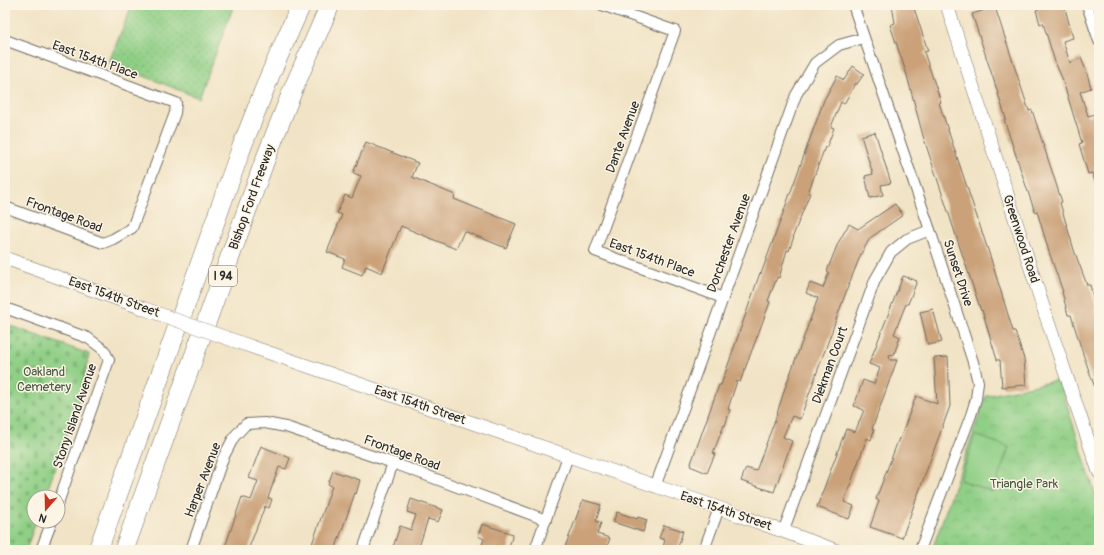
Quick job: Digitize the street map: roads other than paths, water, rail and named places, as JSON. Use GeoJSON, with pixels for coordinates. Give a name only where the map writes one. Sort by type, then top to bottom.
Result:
{"type":"FeatureCollection","features":[{"type":"Feature","properties":{"kind":"highway","name":"Bishop Ford Freeway"},"geometry":{"type":"LineString","coordinates":[[98,550],[241,149],[270,75],[301,5]]}},
{"type":"Feature","properties":{"kind":"highway","name":"Bishop Ford Freeway"},"geometry":{"type":"LineString","coordinates":[[124,550],[265,160],[294,87],[330,5]]}},
{"type":"Feature","properties":{"kind":"street","name":"Dante Avenue"},"geometry":{"type":"LineString","coordinates":[[595,251],[675,31],[602,5]]}},
{"type":"Feature","properties":{"kind":"street","name":"Sunset Drive"},"geometry":{"type":"LineString","coordinates":[[853,5],[930,230],[973,362],[978,382],[976,399],[971,415],[920,550]]}},
{"type":"Feature","properties":{"kind":"street","name":"Greenwood Road"},"geometry":{"type":"LineString","coordinates":[[947,5],[1043,308],[1099,472]]}},
{"type":"Feature","properties":{"kind":"street"},"geometry":{"type":"LineString","coordinates":[[1087,5],[1099,41]]}},
{"type":"Feature","properties":{"kind":"street","name":"Dorchester Avenue"},"geometry":{"type":"LineString","coordinates":[[655,487],[796,95],[815,63],[839,45],[864,38]]}},
{"type":"Feature","properties":{"kind":"street","name":"East 154th Place"},"geometry":{"type":"LineString","coordinates":[[5,40],[176,103],[175,113],[132,228],[113,239]]}},
{"type":"Feature","properties":{"kind":"street","name":"Frontage Road"},"geometry":{"type":"LineString","coordinates":[[5,207],[103,243],[113,239]]}},
{"type":"Feature","properties":{"kind":"street","name":"Diekman Court"},"geometry":{"type":"LineString","coordinates":[[783,532],[875,280],[891,252],[907,239],[930,230]]}},
{"type":"Feature","properties":{"kind":"street","name":"East 154th Place"},"geometry":{"type":"LineString","coordinates":[[595,251],[723,298]]}},
{"type":"Feature","properties":{"kind":"street","name":"East 154th Street"},"geometry":{"type":"LineString","coordinates":[[5,258],[238,342],[719,508],[835,550]]}},
{"type":"Feature","properties":{"kind":"street","name":"Stony Island Avenue"},"geometry":{"type":"LineString","coordinates":[[5,308],[88,338],[104,350],[108,360],[63,489]]}},
{"type":"Feature","properties":{"kind":"street","name":"Frontage Road"},"geometry":{"type":"LineString","coordinates":[[246,424],[265,423],[286,427],[393,463],[546,520]]}},
{"type":"Feature","properties":{"kind":"street","name":"Harper Avenue"},"geometry":{"type":"LineString","coordinates":[[191,550],[223,458],[234,437],[246,424]]}},
{"type":"Feature","properties":{"kind":"street"},"geometry":{"type":"LineString","coordinates":[[535,550],[568,456]]}},
{"type":"Feature","properties":{"kind":"street"},"geometry":{"type":"LineString","coordinates":[[363,550],[393,463]]}},
{"type":"Feature","properties":{"kind":"street"},"geometry":{"type":"LineString","coordinates":[[704,550],[719,508]]}},
{"type":"Feature","properties":{"kind":"street"},"geometry":{"type":"LineString","coordinates":[[42,550],[49,529]]}},
{"type":"Feature","properties":{"kind":"park label","name":"Oakland Cemetery"},"geometry":{"type":"Point","coordinates":[44,380]}},
{"type":"Feature","properties":{"kind":"park label","name":"Triangle Park"},"geometry":{"type":"Point","coordinates":[1024,484]}}]}
